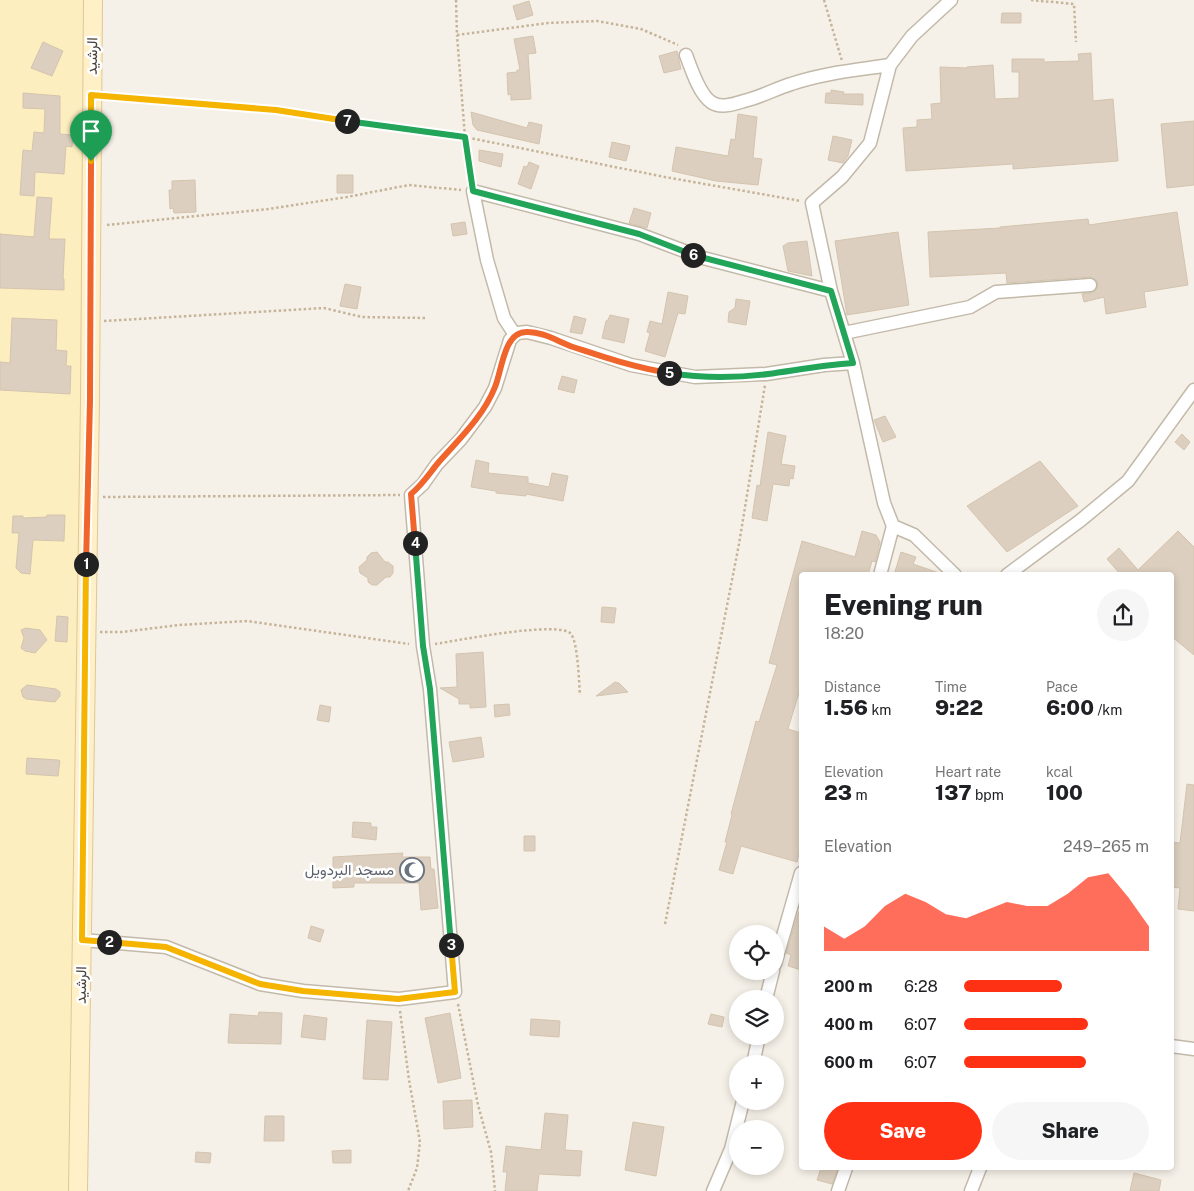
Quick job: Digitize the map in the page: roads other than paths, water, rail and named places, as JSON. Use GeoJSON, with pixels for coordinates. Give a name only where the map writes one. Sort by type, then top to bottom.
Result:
{"type":"FeatureCollection","features":[{"type":"Feature","properties":{"kind":"main road","name":"الرشيد"},"geometry":{"type":"LineString","coordinates":[[78,1191],[92,227],[91,95],[93,0]]}},
{"type":"Feature","properties":{"kind":"street"},"geometry":{"type":"LineString","coordinates":[[881,572],[893,526],[884,503],[853,363],[831,291],[812,203],[842,177],[870,143],[890,65],[912,36],[951,0]]}},
{"type":"Feature","properties":{"kind":"street"},"geometry":{"type":"LineString","coordinates":[[686,55],[695,78],[706,97],[711,103],[724,106],[757,98],[790,84],[816,77],[890,65]]}},
{"type":"Feature","properties":{"kind":"street"},"geometry":{"type":"LineString","coordinates":[[515,335],[504,318],[487,260],[473,191],[639,234],[704,258],[831,291]]}},
{"type":"Feature","properties":{"kind":"street"},"geometry":{"type":"LineString","coordinates":[[844,333],[970,307],[996,292],[1090,284]]}},
{"type":"Feature","properties":{"kind":"street"},"geometry":{"type":"LineString","coordinates":[[82,940],[166,947],[260,984],[303,991],[398,999],[455,992],[430,689],[423,646],[411,494],[423,484],[437,464],[461,439],[484,407],[495,388],[510,340],[515,335],[528,332],[631,365],[695,377],[766,374],[824,365],[853,363]]}},
{"type":"Feature","properties":{"kind":"street"},"geometry":{"type":"LineString","coordinates":[[1011,572],[1081,520],[1128,481],[1194,390]]}},
{"type":"Feature","properties":{"kind":"street"},"geometry":{"type":"LineString","coordinates":[[893,526],[914,535],[952,572]]}},
{"type":"Feature","properties":{"kind":"street"},"geometry":{"type":"LineString","coordinates":[[784,932],[799,879]]}},
{"type":"Feature","properties":{"kind":"street"},"geometry":{"type":"LineString","coordinates":[[1174,1046],[1194,1049]]}},
{"type":"Feature","properties":{"kind":"street"},"geometry":{"type":"LineString","coordinates":[[713,1191],[730,1149],[741,1110]]}},
{"type":"Feature","properties":{"kind":"street"},"geometry":{"type":"LineString","coordinates":[[838,1191],[845,1170]]}},
{"type":"Feature","properties":{"kind":"street"},"geometry":{"type":"LineString","coordinates":[[971,1191],[979,1170]]}},
{"type":"Feature","properties":{"kind":"place","name":"مسجد البردويل"},"geometry":{"type":"Point","coordinates":[412,870]}}]}
